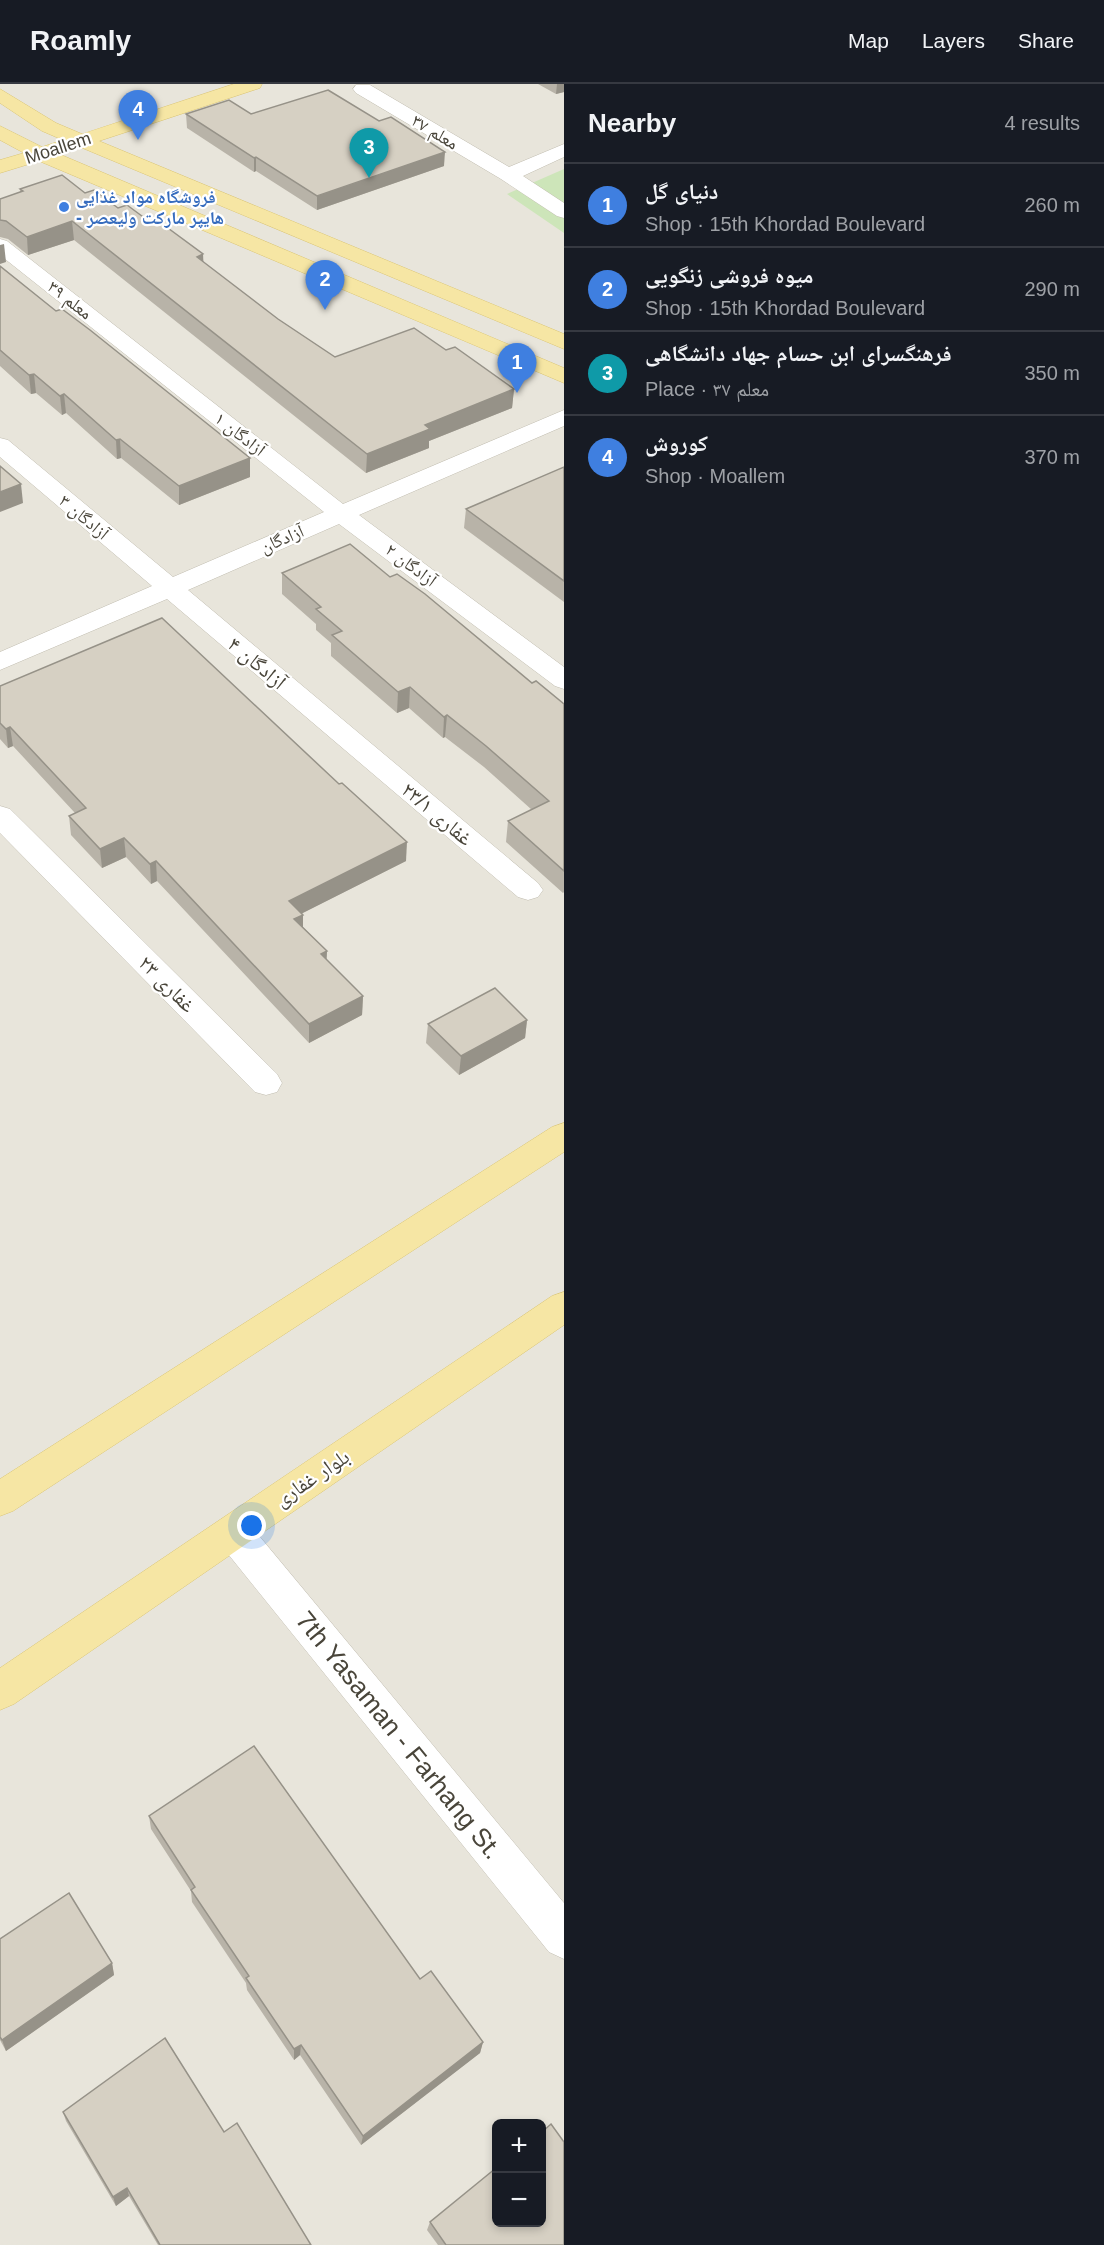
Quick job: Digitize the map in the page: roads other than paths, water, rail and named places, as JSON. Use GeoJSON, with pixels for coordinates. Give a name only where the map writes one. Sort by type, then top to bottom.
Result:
{"type":"FeatureCollection","features":[{"type":"Feature","properties":{"kind":"main road","name":"Moallem"},"geometry":{"type":"LineString","coordinates":[[0,167],[253,84]]}},
{"type":"Feature","properties":{"kind":"main road"},"geometry":{"type":"LineString","coordinates":[[0,95],[49,127],[564,342]]}},
{"type":"Feature","properties":{"kind":"main road","name":"Moallem"},"geometry":{"type":"LineString","coordinates":[[3,138],[79,117]]}},
{"type":"Feature","properties":{"kind":"main road"},"geometry":{"type":"LineString","coordinates":[[3,138],[564,376]]}},
{"type":"Feature","properties":{"kind":"main road"},"geometry":{"type":"LineString","coordinates":[[0,1499],[564,1136]]}},
{"type":"Feature","properties":{"kind":"main road","name":"بلوار غفاری"},"geometry":{"type":"LineString","coordinates":[[0,1691],[564,1306]]}},
{"type":"Feature","properties":{"kind":"street","name":"معلم ۳۷"},"geometry":{"type":"LineString","coordinates":[[363,89],[508,175],[564,212]]}},
{"type":"Feature","properties":{"kind":"street"},"geometry":{"type":"LineString","coordinates":[[508,175],[564,150]]}},
{"type":"Feature","properties":{"kind":"street","name":"معلم ۳۹"},"geometry":{"type":"LineString","coordinates":[[0,245],[140,355]]}},
{"type":"Feature","properties":{"kind":"street","name":"آزادگان ۱"},"geometry":{"type":"LineString","coordinates":[[140,355],[341,514]]}},
{"type":"Feature","properties":{"kind":"street","name":"آزادگان"},"geometry":{"type":"LineString","coordinates":[[0,662],[564,417]]}},
{"type":"Feature","properties":{"kind":"street","name":"آزادگان ۳"},"geometry":{"type":"LineString","coordinates":[[0,445],[168,589]]}},
{"type":"Feature","properties":{"kind":"street","name":"آزادگان ۲"},"geometry":{"type":"LineString","coordinates":[[341,514],[564,680]]}},
{"type":"Feature","properties":{"kind":"street","name":"آزادگان ۴"},"geometry":{"type":"LineString","coordinates":[[168,589],[345,737]]}},
{"type":"Feature","properties":{"kind":"street","name":"غفاری ۲۳/۱"},"geometry":{"type":"LineString","coordinates":[[345,737],[528,890]]}},
{"type":"Feature","properties":{"kind":"street","name":"غفاری ۲۳"},"geometry":{"type":"LineString","coordinates":[[0,816],[266,1083]]}},
{"type":"Feature","properties":{"kind":"street","name":"7th Yasaman - Farhang St."},"geometry":{"type":"LineString","coordinates":[[233,1532],[564,1937]]}},
{"type":"Feature","properties":{"kind":"place","name":"کوروش"},"geometry":{"type":"Point","coordinates":[138,140]}},
{"type":"Feature","properties":{"kind":"place","name":"فرهنگسرای ابن حسام جهاد دانشگاهی"},"geometry":{"type":"Point","coordinates":[369,178]}},
{"type":"Feature","properties":{"kind":"place","name":"فروشگاه مواد غذایی - هایپر مارکت ولیعصر"},"geometry":{"type":"Point","coordinates":[64,207]}},
{"type":"Feature","properties":{"kind":"place","name":"میوه فروشی زنگویی"},"geometry":{"type":"Point","coordinates":[325,310]}},
{"type":"Feature","properties":{"kind":"place","name":"دنیای گل"},"geometry":{"type":"Point","coordinates":[517,393]}}]}
